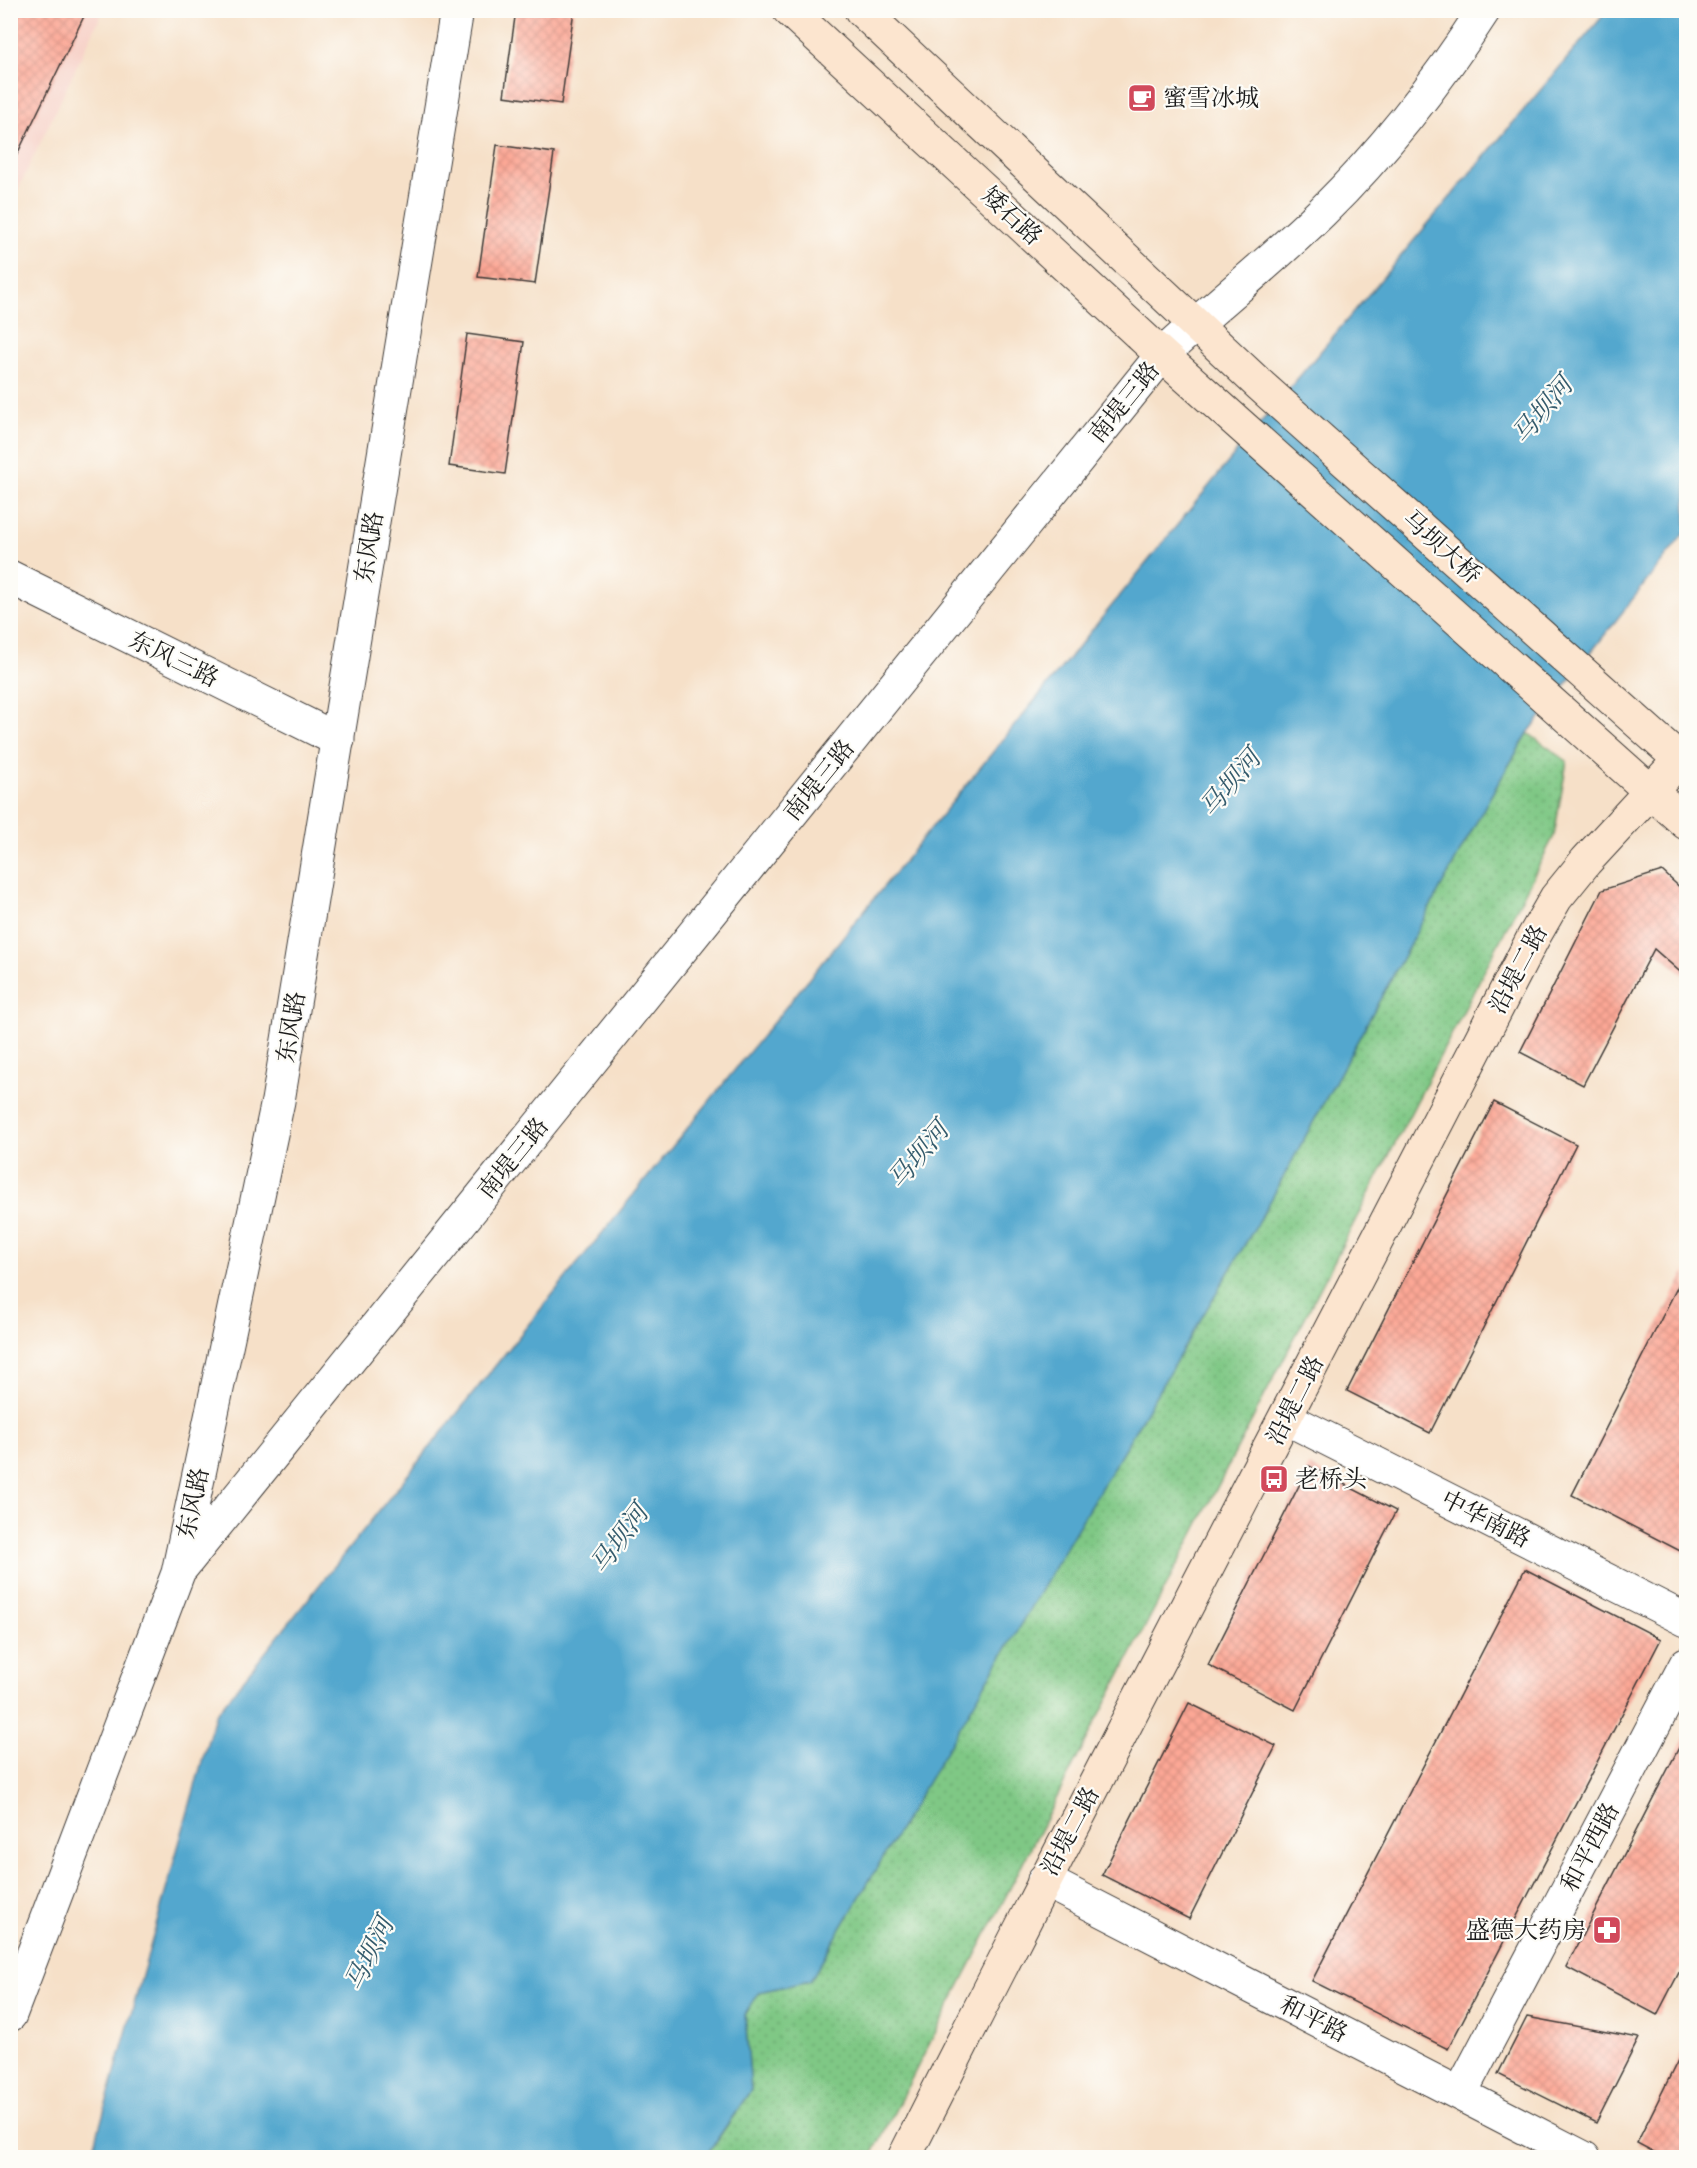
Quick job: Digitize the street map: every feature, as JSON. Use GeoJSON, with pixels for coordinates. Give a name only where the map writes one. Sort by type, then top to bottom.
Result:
{"type":"FeatureCollection","features":[{"type":"Feature","properties":{"kind":"main road","name":"矮石路"},"geometry":{"type":"LineString","coordinates":[[789,10],[1236,421]]}},
{"type":"Feature","properties":{"kind":"main road","name":"矮石路"},"geometry":{"type":"LineString","coordinates":[[861,10],[1261,386]]}},
{"type":"Feature","properties":{"kind":"main road","name":"马坝大桥"},"geometry":{"type":"LineString","coordinates":[[1261,386],[1622,708],[1684,759]]}},
{"type":"Feature","properties":{"kind":"main road","name":"马坝大桥"},"geometry":{"type":"LineString","coordinates":[[1236,421],[1686,824]]}},
{"type":"Feature","properties":{"kind":"main road","name":"沿堤二路"},"geometry":{"type":"LineString","coordinates":[[904,2157],[1044,1880],[1539,928],[1556,898],[1586,861],[1684,759]]}},
{"type":"Feature","properties":{"kind":"street","name":"东风路"},"geometry":{"type":"LineString","coordinates":[[10,2015],[178,1573],[278,1101],[457,10]]}},
{"type":"Feature","properties":{"kind":"street","name":"南堤三路"},"geometry":{"type":"LineString","coordinates":[[178,1573],[1162,355],[1279,252],[1322,212],[1374,158],[1419,102],[1484,10]]}},
{"type":"Feature","properties":{"kind":"street","name":"东风三路"},"geometry":{"type":"LineString","coordinates":[[10,578],[338,740]]}},
{"type":"Feature","properties":{"kind":"street","name":"中华南路"},"geometry":{"type":"LineString","coordinates":[[1286,1418],[1686,1620]]}},
{"type":"Feature","properties":{"kind":"street","name":"和平西路"},"geometry":{"type":"LineString","coordinates":[[1460,2094],[1686,1664]]}},
{"type":"Feature","properties":{"kind":"street","name":"和平路"},"geometry":{"type":"LineString","coordinates":[[1044,1880],[1584,2157]]}},
{"type":"Feature","properties":{"kind":"shaded area"},"geometry":{"type":"Polygon","coordinates":[[[11,11],[103,11],[11,204],[11,11]]]}},
{"type":"Feature","properties":{"kind":"green space"},"geometry":{"type":"Polygon","coordinates":[[[1528,733],[1567,761],[1554,836],[871,2157],[705,2158],[751,2090],[745,2015],[759,1992],[810,1980],[1267,1207],[1490,797],[1528,733]]]}},
{"type":"Feature","properties":{"kind":"water","name":"马坝河"},"geometry":{"type":"Polygon","coordinates":[[[1607,11],[1686,11],[1686,531],[1528,733],[1490,797],[1267,1207],[810,1981],[759,1992],[745,2015],[751,2090],[705,2157],[91,2158],[215,1715],[573,1269],[1256,428],[1607,11]]]}},
{"type":"Feature","properties":{"kind":"building"},"geometry":{"type":"Polygon","coordinates":[[[10,10],[87,10],[10,169],[10,10]]]}},
{"type":"Feature","properties":{"kind":"building"},"geometry":{"type":"Polygon","coordinates":[[[516,10],[574,10],[561,104],[504,96],[516,10]]]}},
{"type":"Feature","properties":{"kind":"building"},"geometry":{"type":"Polygon","coordinates":[[[497,145],[554,153],[535,284],[478,277],[497,145]]]}},
{"type":"Feature","properties":{"kind":"building"},"geometry":{"type":"Polygon","coordinates":[[[467,334],[524,342],[505,474],[449,466],[467,334]]]}},
{"type":"Feature","properties":{"kind":"building"},"geometry":{"type":"Polygon","coordinates":[[[1662,871],[1686,893],[1686,977],[1654,949],[1583,1085],[1520,1052],[1602,890],[1662,871]]]}},
{"type":"Feature","properties":{"kind":"building"},"geometry":{"type":"Polygon","coordinates":[[[1494,1102],[1576,1144],[1430,1433],[1347,1391],[1494,1102]]]}},
{"type":"Feature","properties":{"kind":"building"},"geometry":{"type":"Polygon","coordinates":[[[1686,1270],[1686,1554],[1572,1495],[1686,1270]]]}},
{"type":"Feature","properties":{"kind":"building"},"geometry":{"type":"Polygon","coordinates":[[[1309,1466],[1396,1511],[1295,1710],[1208,1665],[1309,1466]]]}},
{"type":"Feature","properties":{"kind":"building"},"geometry":{"type":"Polygon","coordinates":[[[1525,1569],[1661,1639],[1448,2049],[1312,1981],[1525,1569]]]}},
{"type":"Feature","properties":{"kind":"building"},"geometry":{"type":"Polygon","coordinates":[[[1189,1703],[1276,1746],[1189,1919],[1102,1875],[1189,1703]]]}},
{"type":"Feature","properties":{"kind":"building"},"geometry":{"type":"Polygon","coordinates":[[[1686,1734],[1686,1959],[1657,2015],[1566,1967],[1686,1734]]]}},
{"type":"Feature","properties":{"kind":"building"},"geometry":{"type":"Polygon","coordinates":[[[1527,2017],[1639,2038],[1596,2123],[1498,2074],[1527,2017]]]}},
{"type":"Feature","properties":{"kind":"building"},"geometry":{"type":"Polygon","coordinates":[[[1686,2044],[1686,2158],[1665,2158],[1637,2143],[1686,2044]]]}},
{"type":"Feature","properties":{"kind":"place","name":"蜜雪冰城"},"geometry":{"type":"Point","coordinates":[1142,98]}},
{"type":"Feature","properties":{"kind":"place","name":"老桥头"},"geometry":{"type":"Point","coordinates":[1274,1479]}},
{"type":"Feature","properties":{"kind":"place","name":"盛德大药房"},"geometry":{"type":"Point","coordinates":[1607,1930]}}]}
